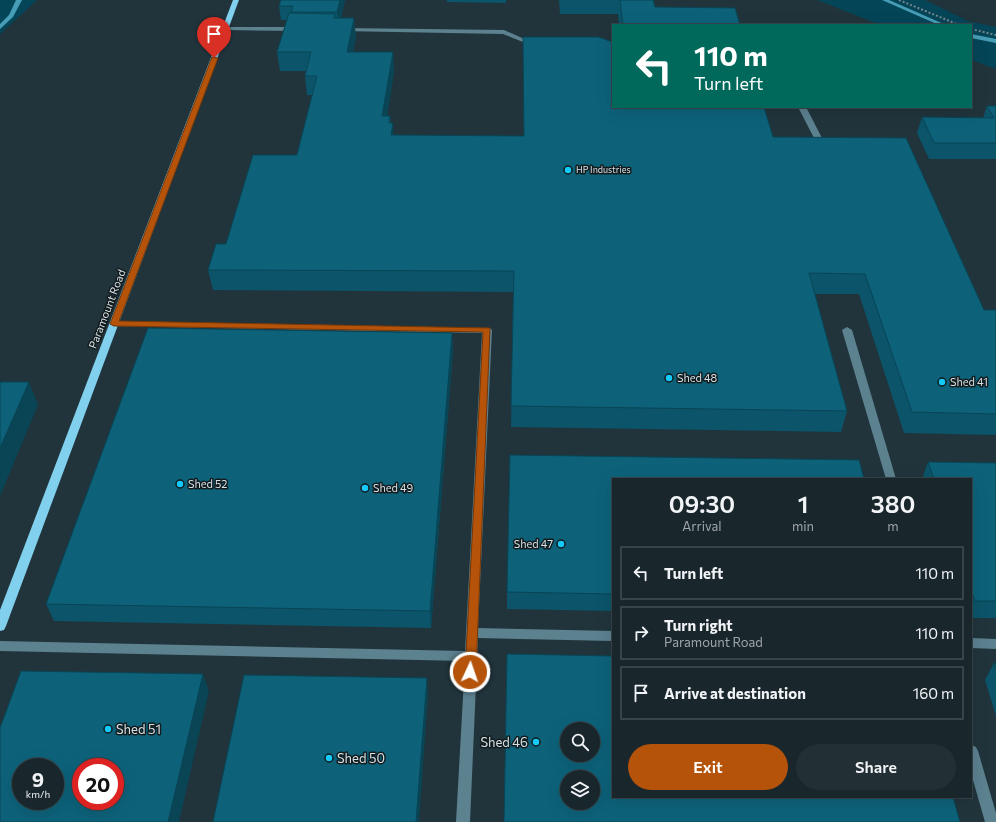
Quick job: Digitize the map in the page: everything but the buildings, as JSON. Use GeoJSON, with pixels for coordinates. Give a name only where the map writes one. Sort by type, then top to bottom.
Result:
{"type":"FeatureCollection","features":[{"type":"Feature","properties":{"kind":"main road","name":"Paramount Road"},"geometry":{"type":"LineString","coordinates":[[0,626],[236,0]]}},
{"type":"Feature","properties":{"kind":"lane"},"geometry":{"type":"LineString","coordinates":[[226,28],[307,29]]}},
{"type":"Feature","properties":{"kind":"lane"},"geometry":{"type":"LineString","coordinates":[[331,30],[504,32],[516,36],[542,49]]}},
{"type":"Feature","properties":{"kind":"lane"},"geometry":{"type":"LineString","coordinates":[[803,108],[818,138]]}},
{"type":"Feature","properties":{"kind":"lane"},"geometry":{"type":"LineString","coordinates":[[114,324],[487,330],[463,822]]}},
{"type":"Feature","properties":{"kind":"lane"},"geometry":{"type":"LineString","coordinates":[[847,330],[891,478]]}},
{"type":"Feature","properties":{"kind":"lane"},"geometry":{"type":"LineString","coordinates":[[472,633],[612,636]]}},
{"type":"Feature","properties":{"kind":"lane"},"geometry":{"type":"LineString","coordinates":[[972,643],[996,644]]}},
{"type":"Feature","properties":{"kind":"lane"},"geometry":{"type":"LineString","coordinates":[[0,646],[471,656]]}},
{"type":"Feature","properties":{"kind":"lane"},"geometry":{"type":"LineString","coordinates":[[972,754],[992,822]]}},
{"type":"Feature","properties":{"kind":"path"},"geometry":{"type":"LineString","coordinates":[[899,0],[957,24]]}},
{"type":"Feature","properties":{"kind":"path"},"geometry":{"type":"LineString","coordinates":[[972,29],[996,35]]}},
{"type":"Feature","properties":{"kind":"shaded area"},"geometry":{"type":"Polygon","coordinates":[[[0,0],[37,0],[0,34],[0,0]]]}},
{"type":"Feature","properties":{"kind":"shaded area"},"geometry":{"type":"Polygon","coordinates":[[[817,0],[925,0],[968,21],[996,27],[996,69],[972,60],[972,24],[878,24],[817,0]]]}},
{"type":"Feature","properties":{"kind":"waterway"},"geometry":{"type":"LineString","coordinates":[[0,27],[11,16],[19,0]]}},
{"type":"Feature","properties":{"kind":"waterway"},"geometry":{"type":"LineString","coordinates":[[885,0],[941,24]]}},
{"type":"Feature","properties":{"kind":"waterway"},"geometry":{"type":"LineString","coordinates":[[972,36],[996,41]]}},
{"type":"Feature","properties":{"kind":"place","name":"HP Industries"},"geometry":{"type":"Point","coordinates":[568,170]}},
{"type":"Feature","properties":{"kind":"place","name":"Shed 48"},"geometry":{"type":"Point","coordinates":[669,378]}},
{"type":"Feature","properties":{"kind":"place","name":"Shed 41"},"geometry":{"type":"Point","coordinates":[942,382]}},
{"type":"Feature","properties":{"kind":"place","name":"Shed 52"},"geometry":{"type":"Point","coordinates":[180,484]}},
{"type":"Feature","properties":{"kind":"place","name":"Shed 49"},"geometry":{"type":"Point","coordinates":[365,488]}},
{"type":"Feature","properties":{"kind":"place","name":"Shed 47"},"geometry":{"type":"Point","coordinates":[561,544]}},
{"type":"Feature","properties":{"kind":"place","name":"Shed 51"},"geometry":{"type":"Point","coordinates":[108,729]}},
{"type":"Feature","properties":{"kind":"place","name":"Shed 46"},"geometry":{"type":"Point","coordinates":[536,742]}},
{"type":"Feature","properties":{"kind":"place","name":"Shed 50"},"geometry":{"type":"Point","coordinates":[329,758]}},
{"type":"Feature","properties":{"kind":"route"},"geometry":{"type":"LineString","coordinates":[[214,58],[114,324],[487,330],[470,672]]}}]}
